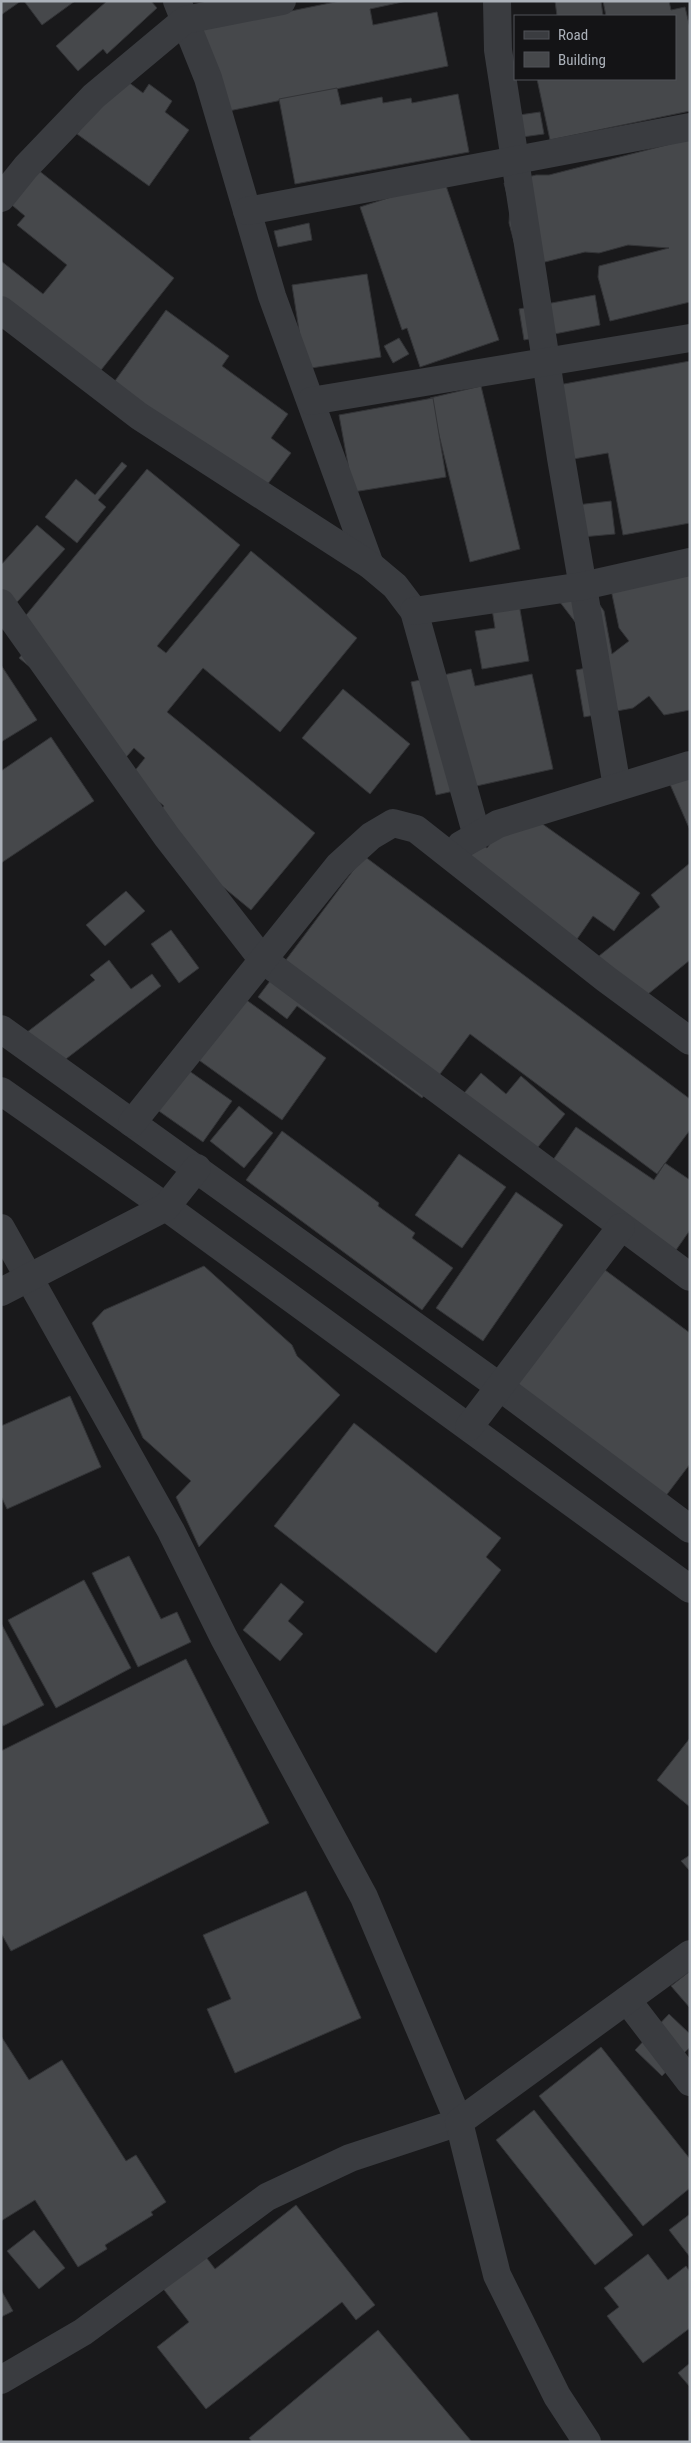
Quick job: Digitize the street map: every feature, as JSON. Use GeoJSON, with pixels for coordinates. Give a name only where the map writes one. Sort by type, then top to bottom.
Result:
{"type":"FeatureCollection","features":[{"type":"Feature","properties":{"kind":"street"},"geometry":{"type":"LineString","coordinates":[[1,198],[26,167],[94,96],[181,11],[282,1]]}},
{"type":"Feature","properties":{"kind":"street"},"geometry":{"type":"LineString","coordinates":[[497,1],[498,50],[546,361],[617,788]]}},
{"type":"Feature","properties":{"kind":"street"},"geometry":{"type":"LineString","coordinates":[[181,11],[208,78],[272,296],[370,565]]}},
{"type":"Feature","properties":{"kind":"street"},"geometry":{"type":"LineString","coordinates":[[247,211],[690,127]]}},
{"type":"Feature","properties":{"kind":"street"},"geometry":{"type":"LineString","coordinates":[[1,310],[138,416],[370,565],[395,586],[414,612],[477,836]]}},
{"type":"Feature","properties":{"kind":"street"},"geometry":{"type":"LineString","coordinates":[[311,401],[690,338]]}},
{"type":"Feature","properties":{"kind":"street"},"geometry":{"type":"LineString","coordinates":[[414,612],[583,586],[690,562]]}},
{"type":"Feature","properties":{"kind":"street"},"geometry":{"type":"LineString","coordinates":[[1,603],[167,838],[262,959],[690,1277]]}},
{"type":"Feature","properties":{"kind":"street"},"geometry":{"type":"LineString","coordinates":[[447,853],[498,824],[690,764]]}},
{"type":"Feature","properties":{"kind":"street"},"geometry":{"type":"LineString","coordinates":[[132,1123],[339,865],[378,831],[393,823],[416,829],[606,979],[690,1040]]}},
{"type":"Feature","properties":{"kind":"street"},"geometry":{"type":"LineString","coordinates":[[1,1029],[500,1387],[690,1529]]}},
{"type":"Feature","properties":{"kind":"street"},"geometry":{"type":"LineString","coordinates":[[1,1091],[166,1207],[690,1589]]}},
{"type":"Feature","properties":{"kind":"street"},"geometry":{"type":"LineString","coordinates":[[1,1292],[166,1207],[196,1168]]}},
{"type":"Feature","properties":{"kind":"street"},"geometry":{"type":"LineString","coordinates":[[469,1427],[621,1227]]}},
{"type":"Feature","properties":{"kind":"street"},"geometry":{"type":"LineString","coordinates":[[1,1228],[31,1278],[171,1531],[224,1638],[364,1897],[459,2122],[497,2275],[557,2396],[587,2442]]}},
{"type":"Feature","properties":{"kind":"street"},"geometry":{"type":"LineString","coordinates":[[1,2380],[83,2332],[267,2197],[350,2158],[459,2122],[690,1954]]}},
{"type":"Feature","properties":{"kind":"street"},"geometry":{"type":"LineString","coordinates":[[627,2000],[690,2082]]}},
{"type":"Feature","properties":{"kind":"building"},"geometry":{"type":"Polygon","coordinates":[[[1,1],[21,1],[1,15],[1,1]]]}},
{"type":"Feature","properties":{"kind":"building"},"geometry":{"type":"Polygon","coordinates":[[[24,1],[75,1],[42,25],[24,1]]]}},
{"type":"Feature","properties":{"kind":"building"},"geometry":{"type":"Polygon","coordinates":[[[107,1],[151,1],[157,8],[107,54],[103,49],[78,71],[56,46],[107,1]]]}},
{"type":"Feature","properties":{"kind":"building"},"geometry":{"type":"Polygon","coordinates":[[[340,1],[407,1],[370,9],[373,25],[437,12],[448,66],[214,114],[197,30],[340,1]]]}},
{"type":"Feature","properties":{"kind":"building"},"geometry":{"type":"Polygon","coordinates":[[[555,1],[601,1],[603,15],[557,15],[555,1]]]}},
{"type":"Feature","properties":{"kind":"building"},"geometry":{"type":"Polygon","coordinates":[[[603,1],[669,1],[671,10],[685,7],[690,28],[690,111],[550,140],[537,80],[676,80],[676,15],[606,15],[603,1]]]}},
{"type":"Feature","properties":{"kind":"building"},"geometry":{"type":"Polygon","coordinates":[[[120,76],[143,93],[149,84],[172,101],[165,112],[189,130],[149,186],[77,134],[120,76]]]}},
{"type":"Feature","properties":{"kind":"building"},"geometry":{"type":"Polygon","coordinates":[[[337,88],[341,105],[382,97],[383,103],[411,98],[412,103],[458,94],[469,152],[295,184],[279,99],[337,88]]]}},
{"type":"Feature","properties":{"kind":"building"},"geometry":{"type":"Polygon","coordinates":[[[540,112],[544,134],[508,139],[505,117],[540,112]]]}},
{"type":"Feature","properties":{"kind":"building"},"geometry":{"type":"Polygon","coordinates":[[[690,139],[690,302],[610,321],[598,277],[599,266],[669,248],[628,245],[599,253],[585,252],[521,268],[509,223],[510,206],[504,183],[536,175],[549,175],[690,139]]]}},
{"type":"Feature","properties":{"kind":"building"},"geometry":{"type":"Polygon","coordinates":[[[28,162],[174,278],[90,384],[1,313],[1,261],[43,294],[67,265],[17,225],[25,216],[1,196],[28,162]]]}},
{"type":"Feature","properties":{"kind":"building"},"geometry":{"type":"Polygon","coordinates":[[[444,180],[499,340],[420,367],[407,328],[402,330],[360,207],[444,180]]]}},
{"type":"Feature","properties":{"kind":"building"},"geometry":{"type":"Polygon","coordinates":[[[309,223],[312,240],[278,247],[274,231],[309,223]]]}},
{"type":"Feature","properties":{"kind":"building"},"geometry":{"type":"Polygon","coordinates":[[[367,274],[381,357],[305,369],[292,285],[367,274]]]}},
{"type":"Feature","properties":{"kind":"building"},"geometry":{"type":"Polygon","coordinates":[[[595,295],[600,325],[524,340],[519,309],[595,295]]]}},
{"type":"Feature","properties":{"kind":"building"},"geometry":{"type":"Polygon","coordinates":[[[166,310],[229,356],[222,366],[288,414],[271,438],[291,453],[261,493],[112,385],[166,310]]]}},
{"type":"Feature","properties":{"kind":"building"},"geometry":{"type":"Polygon","coordinates":[[[399,338],[409,354],[393,363],[384,346],[399,338]]]}},
{"type":"Feature","properties":{"kind":"building"},"geometry":{"type":"Polygon","coordinates":[[[690,361],[690,523],[623,535],[608,453],[556,462],[542,388],[690,361]]]}},
{"type":"Feature","properties":{"kind":"building"},"geometry":{"type":"Polygon","coordinates":[[[481,386],[520,549],[470,562],[430,398],[481,386]]]}},
{"type":"Feature","properties":{"kind":"building"},"geometry":{"type":"Polygon","coordinates":[[[433,398],[446,477],[353,492],[339,415],[433,398]]]}},
{"type":"Feature","properties":{"kind":"building"},"geometry":{"type":"Polygon","coordinates":[[[122,462],[127,466],[98,500],[106,507],[77,543],[45,517],[76,479],[95,495],[122,462]]]}},
{"type":"Feature","properties":{"kind":"building"},"geometry":{"type":"Polygon","coordinates":[[[147,469],[240,545],[157,646],[166,653],[251,551],[357,638],[280,732],[203,668],[167,712],[315,833],[251,910],[148,825],[164,806],[129,778],[145,758],[134,748],[116,769],[106,730],[19,658],[29,646],[12,632],[147,469]]]}},
{"type":"Feature","properties":{"kind":"building"},"geometry":{"type":"Polygon","coordinates":[[[611,501],[615,534],[571,538],[568,506],[611,501]]]}},
{"type":"Feature","properties":{"kind":"building"},"geometry":{"type":"Polygon","coordinates":[[[37,525],[65,549],[9,611],[1,604],[1,565],[37,525]]]}},
{"type":"Feature","properties":{"kind":"building"},"geometry":{"type":"Polygon","coordinates":[[[690,564],[690,710],[664,715],[649,696],[633,708],[584,717],[576,670],[596,666],[592,644],[556,597],[590,591],[604,611],[612,654],[629,641],[619,628],[609,580],[690,564]]]}},
{"type":"Feature","properties":{"kind":"building"},"geometry":{"type":"Polygon","coordinates":[[[519,604],[529,661],[482,669],[475,631],[495,628],[492,609],[519,604]]]}},
{"type":"Feature","properties":{"kind":"building"},"geometry":{"type":"Polygon","coordinates":[[[1,665],[37,720],[1,742],[1,665]]]}},
{"type":"Feature","properties":{"kind":"building"},"geometry":{"type":"Polygon","coordinates":[[[471,669],[475,686],[532,674],[553,769],[436,795],[411,682],[471,669]]]}},
{"type":"Feature","properties":{"kind":"building"},"geometry":{"type":"Polygon","coordinates":[[[343,689],[410,744],[370,794],[302,738],[343,689]]]}},
{"type":"Feature","properties":{"kind":"building"},"geometry":{"type":"Polygon","coordinates":[[[51,737],[94,801],[1,863],[1,771],[51,737]]]}},
{"type":"Feature","properties":{"kind":"building"},"geometry":{"type":"Polygon","coordinates":[[[690,773],[690,830],[669,782],[690,773]]]}},
{"type":"Feature","properties":{"kind":"building"},"geometry":{"type":"Polygon","coordinates":[[[517,806],[640,893],[614,931],[593,916],[566,955],[451,861],[470,835],[487,848],[517,806]]]}},
{"type":"Feature","properties":{"kind":"building"},"geometry":{"type":"Polygon","coordinates":[[[364,856],[690,1099],[690,1130],[657,1174],[470,1034],[422,1098],[297,1006],[287,1019],[258,997],[364,856]]]}},
{"type":"Feature","properties":{"kind":"building"},"geometry":{"type":"Polygon","coordinates":[[[690,863],[690,960],[637,1003],[599,956],[660,907],[651,895],[690,863]]]}},
{"type":"Feature","properties":{"kind":"building"},"geometry":{"type":"Polygon","coordinates":[[[126,891],[145,911],[105,946],[86,925],[126,891]]]}},
{"type":"Feature","properties":{"kind":"building"},"geometry":{"type":"Polygon","coordinates":[[[171,930],[199,968],[179,983],[151,944],[171,930]]]}},
{"type":"Feature","properties":{"kind":"building"},"geometry":{"type":"Polygon","coordinates":[[[109,960],[131,989],[152,974],[161,986],[49,1072],[22,1036],[95,980],[90,975],[109,960]]]}},
{"type":"Feature","properties":{"kind":"building"},"geometry":{"type":"Polygon","coordinates":[[[241,996],[326,1058],[282,1120],[196,1058],[241,996]]]}},
{"type":"Feature","properties":{"kind":"building"},"geometry":{"type":"Polygon","coordinates":[[[185,1068],[232,1101],[203,1142],[156,1109],[185,1068]]]}},
{"type":"Feature","properties":{"kind":"building"},"geometry":{"type":"Polygon","coordinates":[[[481,1073],[506,1094],[521,1076],[565,1114],[529,1158],[459,1099],[481,1073]]]}},
{"type":"Feature","properties":{"kind":"building"},"geometry":{"type":"Polygon","coordinates":[[[239,1106],[273,1133],[244,1168],[210,1141],[239,1106]]]}},
{"type":"Feature","properties":{"kind":"building"},"geometry":{"type":"Polygon","coordinates":[[[576,1127],[654,1180],[665,1163],[690,1180],[690,1230],[674,1253],[548,1167],[576,1127]]]}},
{"type":"Feature","properties":{"kind":"building"},"geometry":{"type":"Polygon","coordinates":[[[282,1131],[379,1203],[378,1206],[415,1233],[412,1238],[453,1268],[422,1310],[246,1180],[282,1131]]]}},
{"type":"Feature","properties":{"kind":"building"},"geometry":{"type":"Polygon","coordinates":[[[459,1154],[506,1187],[462,1248],[415,1215],[459,1154]]]}},
{"type":"Feature","properties":{"kind":"building"},"geometry":{"type":"Polygon","coordinates":[[[516,1192],[563,1225],[483,1341],[436,1308],[516,1192]]]}},
{"type":"Feature","properties":{"kind":"building"},"geometry":{"type":"Polygon","coordinates":[[[597,1264],[690,1333],[690,1464],[665,1497],[509,1382],[597,1264]]]}},
{"type":"Feature","properties":{"kind":"building"},"geometry":{"type":"Polygon","coordinates":[[[204,1266],[292,1345],[297,1356],[340,1395],[199,1547],[176,1497],[191,1481],[143,1438],[92,1323],[104,1310],[204,1266]]]}},
{"type":"Feature","properties":{"kind":"building"},"geometry":{"type":"Polygon","coordinates":[[[70,1396],[101,1467],[7,1509],[1,1496],[1,1426],[70,1396]]]}},
{"type":"Feature","properties":{"kind":"building"},"geometry":{"type":"Polygon","coordinates":[[[354,1423],[501,1538],[486,1557],[501,1570],[436,1653],[274,1526],[354,1423]]]}},
{"type":"Feature","properties":{"kind":"building"},"geometry":{"type":"Polygon","coordinates":[[[129,1556],[161,1619],[177,1612],[191,1642],[138,1667],[92,1573],[129,1556]]]}},
{"type":"Feature","properties":{"kind":"building"},"geometry":{"type":"Polygon","coordinates":[[[84,1580],[131,1668],[56,1708],[8,1620],[84,1580]]]}},
{"type":"Feature","properties":{"kind":"building"},"geometry":{"type":"Polygon","coordinates":[[[281,1583],[304,1602],[288,1621],[303,1634],[280,1661],[243,1630],[281,1583]]]}},
{"type":"Feature","properties":{"kind":"building"},"geometry":{"type":"Polygon","coordinates":[[[1,1623],[44,1705],[3,1726],[1,1722],[1,1623]]]}},
{"type":"Feature","properties":{"kind":"building"},"geometry":{"type":"Polygon","coordinates":[[[186,1659],[269,1823],[11,1951],[1,1933],[1,1751],[186,1659]]]}},
{"type":"Feature","properties":{"kind":"building"},"geometry":{"type":"Polygon","coordinates":[[[690,1738],[690,1807],[657,1780],[690,1738]]]}},
{"type":"Feature","properties":{"kind":"building"},"geometry":{"type":"Polygon","coordinates":[[[690,1855],[690,1871],[681,1861],[690,1855]]]}},
{"type":"Feature","properties":{"kind":"building"},"geometry":{"type":"Polygon","coordinates":[[[306,1891],[361,2018],[235,2073],[207,2009],[231,1999],[203,1935],[306,1891]]]}},
{"type":"Feature","properties":{"kind":"building"},"geometry":{"type":"Polygon","coordinates":[[[690,1971],[690,2008],[671,1986],[690,1971]]]}},
{"type":"Feature","properties":{"kind":"building"},"geometry":{"type":"Polygon","coordinates":[[[669,2014],[690,2034],[690,2047],[662,2076],[635,2050],[669,2014]]]}},
{"type":"Feature","properties":{"kind":"building"},"geometry":{"type":"Polygon","coordinates":[[[1,2036],[29,2080],[62,2060],[126,2161],[136,2155],[166,2202],[151,2212],[153,2215],[105,2245],[107,2249],[78,2267],[35,2200],[1,2221],[1,2036]]]}},
{"type":"Feature","properties":{"kind":"building"},"geometry":{"type":"Polygon","coordinates":[[[601,2047],[690,2159],[690,2188],[643,2226],[539,2096],[601,2047]]]}},
{"type":"Feature","properties":{"kind":"building"},"geometry":{"type":"Polygon","coordinates":[[[534,2110],[633,2235],[595,2265],[496,2140],[534,2110]]]}},
{"type":"Feature","properties":{"kind":"building"},"geometry":{"type":"Polygon","coordinates":[[[296,2205],[375,2305],[356,2320],[342,2302],[206,2409],[157,2347],[189,2322],[161,2286],[203,2253],[215,2269],[296,2205]]]}},
{"type":"Feature","properties":{"kind":"building"},"geometry":{"type":"Polygon","coordinates":[[[690,2214],[690,2257],[669,2230],[690,2214]]]}},
{"type":"Feature","properties":{"kind":"building"},"geometry":{"type":"Polygon","coordinates":[[[34,2230],[65,2268],[39,2289],[7,2251],[34,2230]]]}},
{"type":"Feature","properties":{"kind":"building"},"geometry":{"type":"Polygon","coordinates":[[[648,2254],[668,2280],[686,2266],[690,2272],[690,2328],[643,2363],[607,2316],[619,2307],[604,2288],[648,2254]]]}},
{"type":"Feature","properties":{"kind":"building"},"geometry":{"type":"Polygon","coordinates":[[[1,2290],[13,2311],[1,2317],[1,2290]]]}},
{"type":"Feature","properties":{"kind":"building"},"geometry":{"type":"Polygon","coordinates":[[[378,2330],[472,2442],[252,2442],[249,2438],[378,2330]]]}},
{"type":"Feature","properties":{"kind":"building"},"geometry":{"type":"Polygon","coordinates":[[[690,2363],[690,2387],[678,2373],[690,2363]]]}}]}
